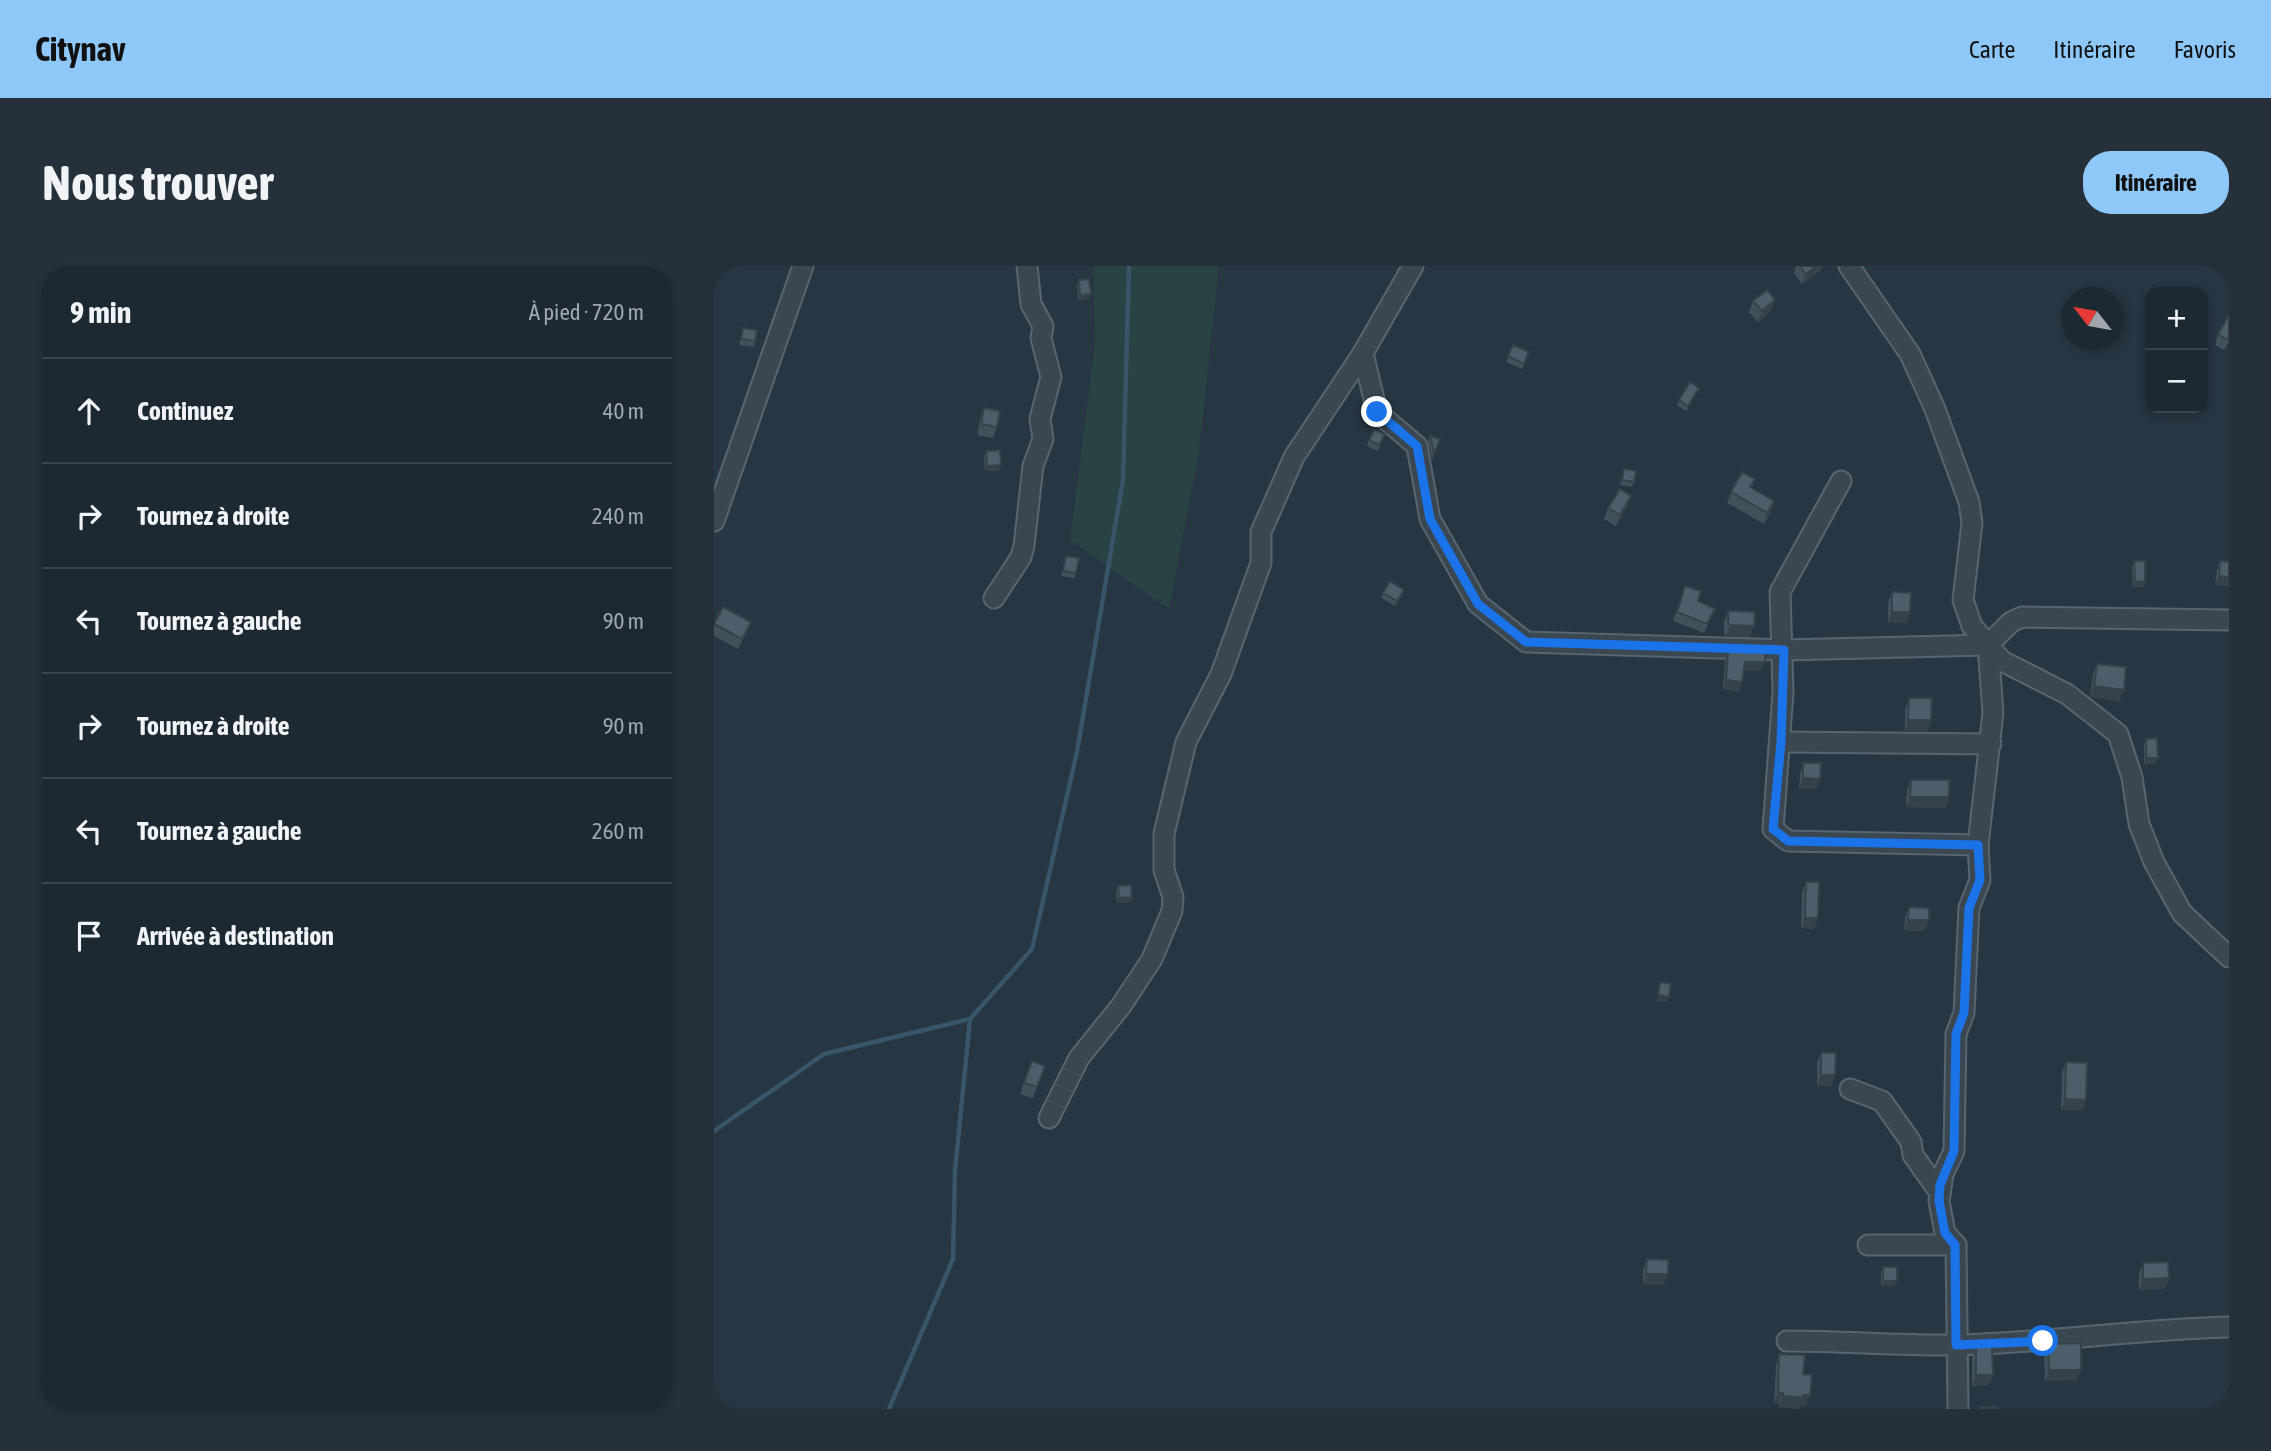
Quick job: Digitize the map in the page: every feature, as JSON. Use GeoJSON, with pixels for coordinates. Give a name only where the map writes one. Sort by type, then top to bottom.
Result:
{"type":"FeatureCollection","features":[{"type":"Feature","properties":{"kind":"street"},"geometry":{"type":"LineString","coordinates":[[714,521],[803,266]]}},
{"type":"Feature","properties":{"kind":"street"},"geometry":{"type":"LineString","coordinates":[[994,598],[1021,557],[1024,546],[1033,467],[1043,439],[1040,419],[1051,377],[1041,338],[1043,326],[1031,304],[1027,266]]}},
{"type":"Feature","properties":{"kind":"street"},"geometry":{"type":"LineString","coordinates":[[1049,1118],[1079,1058],[1121,1006],[1152,959],[1172,911],[1173,897],[1164,870],[1164,834],[1186,742],[1221,674],[1261,563],[1261,532],[1294,457],[1363,353],[1413,266]]}},
{"type":"Feature","properties":{"kind":"street"},"geometry":{"type":"LineString","coordinates":[[1849,266],[1910,354],[1935,410],[1969,502],[1972,523],[1963,600],[1972,626],[2002,661],[2067,694],[2118,734],[2132,777],[2138,824],[2154,862],[2182,913],[2229,957]]}},
{"type":"Feature","properties":{"kind":"street"},"geometry":{"type":"LineString","coordinates":[[1363,353],[1377,412],[1417,446],[1430,519],[1478,604],[1518,637],[1535,644],[1784,650],[1988,645],[2011,622],[2022,617],[2229,620]]}},
{"type":"Feature","properties":{"kind":"street"},"geometry":{"type":"LineString","coordinates":[[1841,481],[1782,585],[1784,650],[1781,742],[1773,829],[1788,841],[1978,845]]}},
{"type":"Feature","properties":{"kind":"street"},"geometry":{"type":"LineString","coordinates":[[1958,1409],[1955,1245],[1945,1233],[1940,1221],[1940,1194],[1943,1174],[1954,1151],[1955,1042],[1964,1013],[1969,908],[1980,880],[1978,845],[1993,713],[1988,645]]}},
{"type":"Feature","properties":{"kind":"street"},"geometry":{"type":"LineString","coordinates":[[1781,742],[1991,744]]}},
{"type":"Feature","properties":{"kind":"street"},"geometry":{"type":"LineString","coordinates":[[1850,1089],[1882,1101],[1911,1142],[1913,1155],[1940,1194]]}},
{"type":"Feature","properties":{"kind":"street"},"geometry":{"type":"LineString","coordinates":[[1868,1245],[1955,1245]]}},
{"type":"Feature","properties":{"kind":"street"},"geometry":{"type":"LineString","coordinates":[[1787,1340],[1956,1345],[2043,1341],[2162,1328],[2229,1327]]}},
{"type":"Feature","properties":{"kind":"green space"},"geometry":{"type":"Polygon","coordinates":[[[1093,266],[1219,266],[1199,452],[1169,609],[1070,540],[1095,343],[1093,266]]]}},
{"type":"Feature","properties":{"kind":"building"},"geometry":{"type":"Polygon","coordinates":[[[1800,266],[1816,266],[1806,274],[1800,266]]]}},
{"type":"Feature","properties":{"kind":"building"},"geometry":{"type":"Polygon","coordinates":[[[1089,279],[1091,294],[1080,295],[1079,280],[1089,279]]]}},
{"type":"Feature","properties":{"kind":"building"},"geometry":{"type":"Polygon","coordinates":[[[1767,290],[1775,300],[1762,311],[1753,301],[1767,290]]]}},
{"type":"Feature","properties":{"kind":"building"},"geometry":{"type":"Polygon","coordinates":[[[2229,315],[2229,338],[2228,340],[2218,334],[2229,315]]]}},
{"type":"Feature","properties":{"kind":"building"},"geometry":{"type":"Polygon","coordinates":[[[743,328],[757,330],[755,341],[741,339],[743,328]]]}},
{"type":"Feature","properties":{"kind":"building"},"geometry":{"type":"Polygon","coordinates":[[[1513,345],[1529,352],[1524,364],[1508,356],[1513,345]]]}},
{"type":"Feature","properties":{"kind":"building"},"geometry":{"type":"Polygon","coordinates":[[[1690,382],[1699,388],[1688,406],[1679,400],[1690,382]]]}},
{"type":"Feature","properties":{"kind":"building"},"geometry":{"type":"Polygon","coordinates":[[[984,408],[1000,411],[997,427],[981,424],[984,408]]]}},
{"type":"Feature","properties":{"kind":"building"},"geometry":{"type":"Polygon","coordinates":[[[1374,429],[1385,434],[1379,445],[1369,440],[1374,429]]]}},
{"type":"Feature","properties":{"kind":"building"},"geometry":{"type":"Polygon","coordinates":[[[1430,436],[1440,439],[1434,454],[1431,438],[1430,436]]]}},
{"type":"Feature","properties":{"kind":"building"},"geometry":{"type":"Polygon","coordinates":[[[1000,450],[1001,465],[987,466],[986,451],[1000,450]]]}},
{"type":"Feature","properties":{"kind":"building"},"geometry":{"type":"Polygon","coordinates":[[[1624,469],[1636,471],[1634,482],[1622,480],[1624,469]]]}},
{"type":"Feature","properties":{"kind":"building"},"geometry":{"type":"Polygon","coordinates":[[[1742,472],[1755,479],[1750,487],[1774,501],[1767,513],[1731,492],[1742,472]]]}},
{"type":"Feature","properties":{"kind":"building"},"geometry":{"type":"Polygon","coordinates":[[[1620,489],[1631,496],[1620,515],[1608,508],[1620,489]]]}},
{"type":"Feature","properties":{"kind":"building"},"geometry":{"type":"Polygon","coordinates":[[[1066,556],[1079,558],[1076,573],[1063,571],[1066,556]]]}},
{"type":"Feature","properties":{"kind":"building"},"geometry":{"type":"Polygon","coordinates":[[[2134,561],[2145,561],[2145,581],[2135,582],[2134,561]]]}},
{"type":"Feature","properties":{"kind":"building"},"geometry":{"type":"Polygon","coordinates":[[[2220,561],[2229,562],[2229,577],[2219,576],[2220,561]]]}},
{"type":"Feature","properties":{"kind":"building"},"geometry":{"type":"Polygon","coordinates":[[[1390,581],[1404,590],[1397,601],[1383,593],[1390,581]]]}},
{"type":"Feature","properties":{"kind":"building"},"geometry":{"type":"Polygon","coordinates":[[[1685,586],[1701,591],[1698,601],[1715,609],[1707,624],[1677,612],[1685,586]]]}},
{"type":"Feature","properties":{"kind":"building"},"geometry":{"type":"Polygon","coordinates":[[[1892,592],[1911,593],[1910,612],[1892,612],[1892,592]]]}},
{"type":"Feature","properties":{"kind":"building"},"geometry":{"type":"Polygon","coordinates":[[[723,607],[751,622],[742,639],[714,624],[723,607]]]}},
{"type":"Feature","properties":{"kind":"building"},"geometry":{"type":"Polygon","coordinates":[[[1728,611],[1755,612],[1754,626],[1730,625],[1728,611]]]}},
{"type":"Feature","properties":{"kind":"building"},"geometry":{"type":"Polygon","coordinates":[[[1728,651],[1765,653],[1765,662],[1745,662],[1742,682],[1726,680],[1728,651]]]}},
{"type":"Feature","properties":{"kind":"building"},"geometry":{"type":"Polygon","coordinates":[[[2097,664],[2126,667],[2124,690],[2094,686],[2097,664]]]}},
{"type":"Feature","properties":{"kind":"building"},"geometry":{"type":"Polygon","coordinates":[[[1909,698],[1932,698],[1931,720],[1908,720],[1909,698]]]}},
{"type":"Feature","properties":{"kind":"building"},"geometry":{"type":"Polygon","coordinates":[[[2157,738],[2158,758],[2146,758],[2146,739],[2157,738]]]}},
{"type":"Feature","properties":{"kind":"building"},"geometry":{"type":"Polygon","coordinates":[[[1803,763],[1821,763],[1820,779],[1803,778],[1803,763]]]}},
{"type":"Feature","properties":{"kind":"building"},"geometry":{"type":"Polygon","coordinates":[[[1911,780],[1949,780],[1949,797],[1910,797],[1911,780]]]}},
{"type":"Feature","properties":{"kind":"building"},"geometry":{"type":"Polygon","coordinates":[[[1806,882],[1819,882],[1818,918],[1805,918],[1806,882]]]}},
{"type":"Feature","properties":{"kind":"building"},"geometry":{"type":"Polygon","coordinates":[[[1131,885],[1132,897],[1119,898],[1118,886],[1131,885]]]}},
{"type":"Feature","properties":{"kind":"building"},"geometry":{"type":"Polygon","coordinates":[[[1909,907],[1929,908],[1929,920],[1908,920],[1909,907]]]}},
{"type":"Feature","properties":{"kind":"building"},"geometry":{"type":"Polygon","coordinates":[[[1660,982],[1671,984],[1669,997],[1658,995],[1660,982]]]}},
{"type":"Feature","properties":{"kind":"building"},"geometry":{"type":"Polygon","coordinates":[[[1821,1053],[1836,1053],[1835,1075],[1821,1075],[1821,1053]]]}},
{"type":"Feature","properties":{"kind":"building"},"geometry":{"type":"Polygon","coordinates":[[[1032,1061],[1045,1066],[1037,1087],[1024,1083],[1032,1061]]]}},
{"type":"Feature","properties":{"kind":"building"},"geometry":{"type":"Polygon","coordinates":[[[2066,1062],[2087,1063],[2086,1100],[2065,1099],[2066,1062]]]}},
{"type":"Feature","properties":{"kind":"building"},"geometry":{"type":"Polygon","coordinates":[[[1647,1259],[1668,1260],[1668,1274],[1646,1274],[1647,1259]]]}},
{"type":"Feature","properties":{"kind":"building"},"geometry":{"type":"Polygon","coordinates":[[[2168,1262],[2169,1278],[2143,1279],[2143,1263],[2168,1262]]]}},
{"type":"Feature","properties":{"kind":"building"},"geometry":{"type":"Polygon","coordinates":[[[1883,1267],[1897,1267],[1897,1281],[1883,1281],[1883,1267]]]}},
{"type":"Feature","properties":{"kind":"building"},"geometry":{"type":"Polygon","coordinates":[[[2081,1343],[2081,1370],[2049,1370],[2048,1344],[2081,1343]]]}},
{"type":"Feature","properties":{"kind":"building"},"geometry":{"type":"Polygon","coordinates":[[[1976,1347],[1992,1347],[1993,1375],[1976,1375],[1976,1347]]]}},
{"type":"Feature","properties":{"kind":"building"},"geometry":{"type":"Polygon","coordinates":[[[1779,1354],[1805,1355],[1803,1374],[1812,1375],[1810,1395],[1803,1395],[1803,1398],[1783,1396],[1783,1393],[1778,1392],[1779,1354]]]}},
{"type":"Feature","properties":{"kind":"building"},"geometry":{"type":"Polygon","coordinates":[[[1997,1407],[1997,1409],[1981,1409],[1997,1407]]]}},
{"type":"Feature","properties":{"kind":"waterway"},"geometry":{"type":"LineString","coordinates":[[714,1131],[824,1054],[970,1019],[1032,949],[1077,752],[1123,480],[1129,266]]}},
{"type":"Feature","properties":{"kind":"waterway"},"geometry":{"type":"LineString","coordinates":[[889,1409],[953,1259],[955,1171],[970,1019]]}},
{"type":"Feature","properties":{"kind":"route"},"geometry":{"type":"LineString","coordinates":[[1377,412],[1417,446],[1430,519],[1475,594],[1478,604],[1526,642],[1784,650],[1781,742],[1773,829],[1779,836],[1788,841],[1978,845],[1980,880],[1969,908],[1964,1013],[1956,1034],[1954,1151],[1950,1165],[1943,1174],[1939,1201],[1940,1221],[1945,1233],[1955,1245],[1956,1345],[2043,1341]]}}]}
